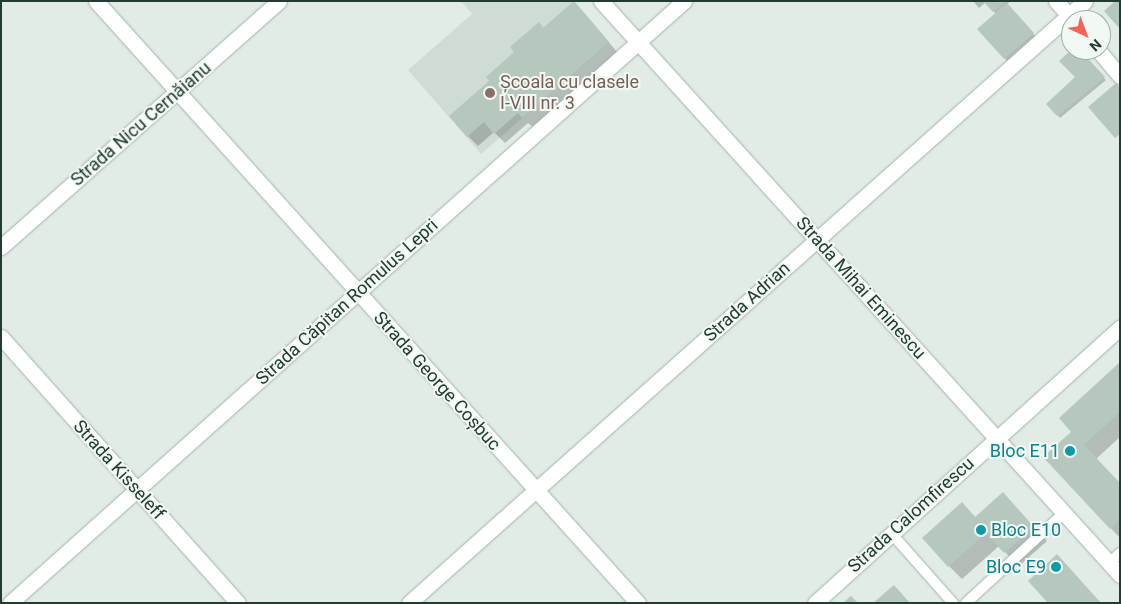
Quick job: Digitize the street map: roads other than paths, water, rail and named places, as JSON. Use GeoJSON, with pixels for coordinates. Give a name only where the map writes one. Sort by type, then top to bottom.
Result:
{"type":"FeatureCollection","features":[{"type":"Feature","properties":{"kind":"street","name":"Strada George Coșbuc"},"geometry":{"type":"LineString","coordinates":[[96,1],[535,491],[638,603]]}},
{"type":"Feature","properties":{"kind":"street","name":"Strada Nicu Cernăianu"},"geometry":{"type":"LineString","coordinates":[[1,247],[279,1]]}},
{"type":"Feature","properties":{"kind":"street","name":"Strada Mihai Eminescu"},"geometry":{"type":"LineString","coordinates":[[602,1],[1064,513],[1114,558],[1120,575]]}},
{"type":"Feature","properties":{"kind":"street","name":"Strada Căpitan Romulus Lepri"},"geometry":{"type":"LineString","coordinates":[[10,603],[357,291],[639,44],[684,1]]}},
{"type":"Feature","properties":{"kind":"street","name":"Strada Adrian"},"geometry":{"type":"LineString","coordinates":[[409,603],[1061,27]]}},
{"type":"Feature","properties":{"kind":"street"},"geometry":{"type":"LineString","coordinates":[[1106,60],[1120,76]]}},
{"type":"Feature","properties":{"kind":"street","name":"Strada Calomfirescu"},"geometry":{"type":"LineString","coordinates":[[815,603],[996,437],[1120,327]]}},
{"type":"Feature","properties":{"kind":"street","name":"Strada Kisseleff"},"geometry":{"type":"LineString","coordinates":[[1,337],[238,603]]}},
{"type":"Feature","properties":{"kind":"lane"},"geometry":{"type":"LineString","coordinates":[[966,603],[1064,513]]}},
{"type":"Feature","properties":{"kind":"lane"},"geometry":{"type":"LineString","coordinates":[[891,533],[953,603]]}},
{"type":"Feature","properties":{"kind":"place","name":"Școala cu clasele I-VIII nr. 3"},"geometry":{"type":"Point","coordinates":[490,93]}},
{"type":"Feature","properties":{"kind":"place","name":"Bloc E11"},"geometry":{"type":"Point","coordinates":[1070,451]}},
{"type":"Feature","properties":{"kind":"place","name":"Bloc E10"},"geometry":{"type":"Point","coordinates":[981,530]}},
{"type":"Feature","properties":{"kind":"place","name":"Bloc E9"},"geometry":{"type":"Point","coordinates":[1056,567]}}]}
